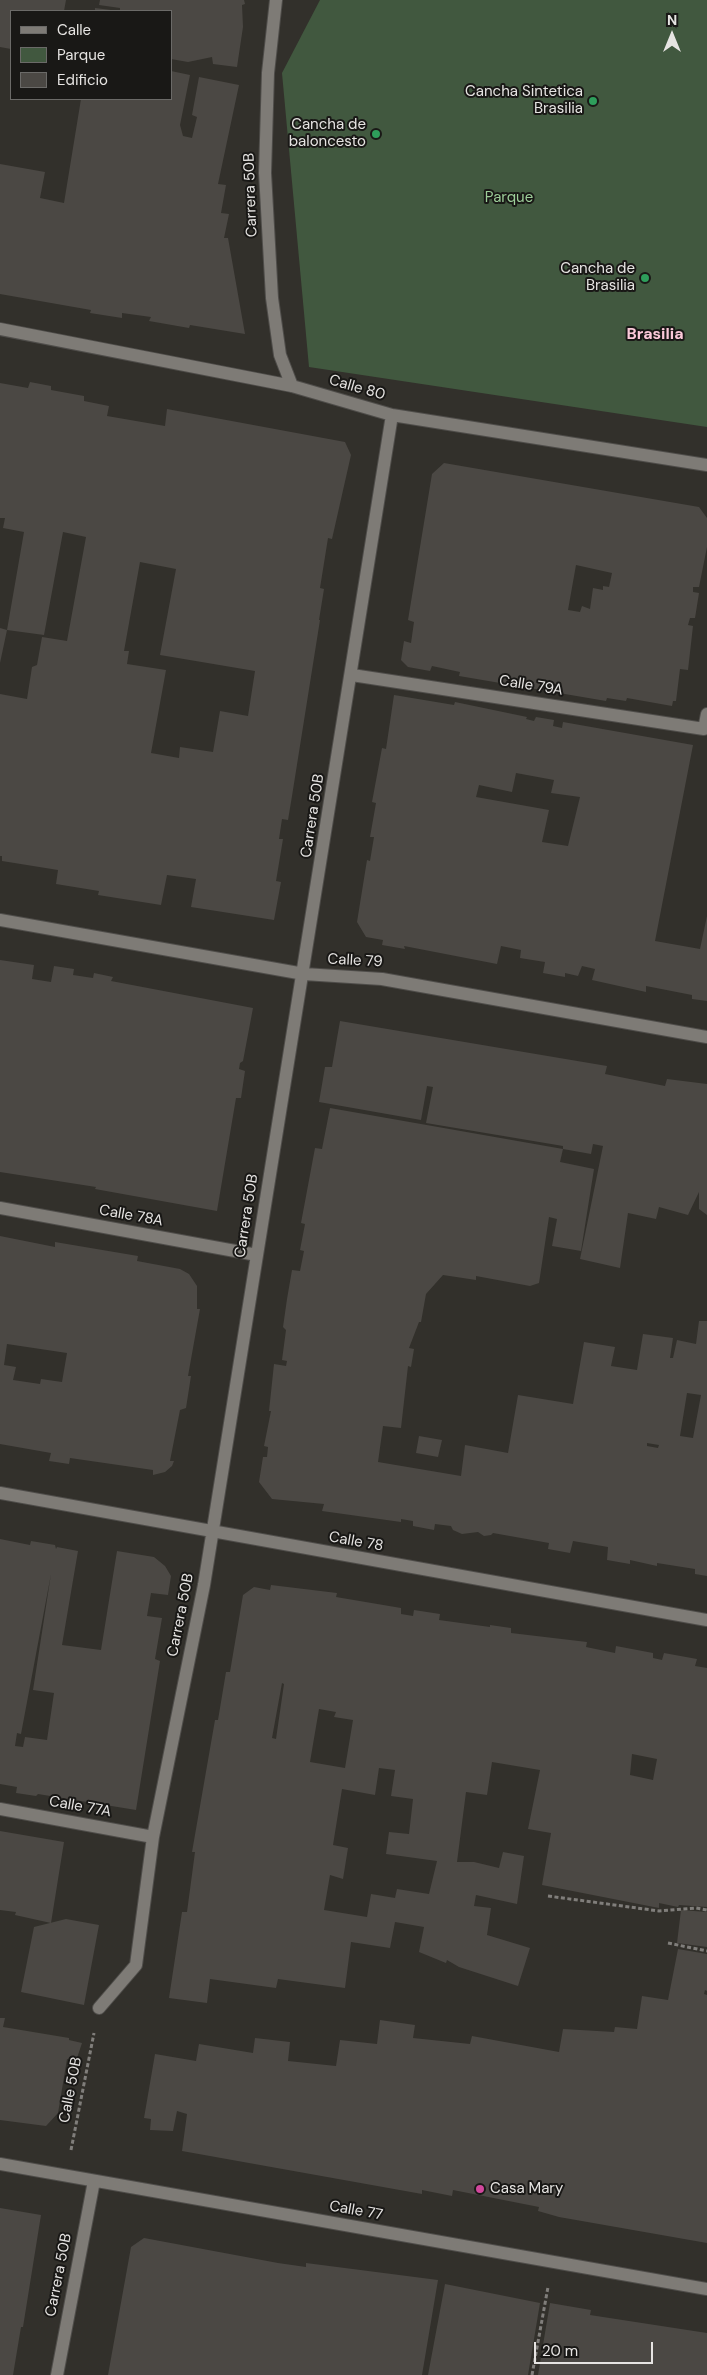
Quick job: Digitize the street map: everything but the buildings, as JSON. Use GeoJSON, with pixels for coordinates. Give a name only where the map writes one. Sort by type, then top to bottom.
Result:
{"type":"FeatureCollection","features":[{"type":"Feature","properties":{"kind":"street","name":"Carrera 50B"},"geometry":{"type":"LineString","coordinates":[[276,0],[268,73],[265,173],[272,298],[280,355],[292,386]]}},
{"type":"Feature","properties":{"kind":"street","name":"Calle 80"},"geometry":{"type":"LineString","coordinates":[[0,329],[292,386],[392,415],[707,465]]}},
{"type":"Feature","properties":{"kind":"street","name":"Carrera 50B"},"geometry":{"type":"LineString","coordinates":[[99,2008],[136,1966],[153,1837],[213,1533],[352,675],[392,415]]}},
{"type":"Feature","properties":{"kind":"street","name":"Calle 79A"},"geometry":{"type":"LineString","coordinates":[[352,675],[704,730],[707,714]]}},
{"type":"Feature","properties":{"kind":"street","name":"Calle 79"},"geometry":{"type":"LineString","coordinates":[[0,920],[304,974],[382,979],[707,1037]]}},
{"type":"Feature","properties":{"kind":"street","name":"Calle 78A"},"geometry":{"type":"LineString","coordinates":[[0,1208],[257,1255]]}},
{"type":"Feature","properties":{"kind":"street","name":"Calle 78"},"geometry":{"type":"LineString","coordinates":[[0,1494],[707,1620]]}},
{"type":"Feature","properties":{"kind":"street","name":"Calle 77A"},"geometry":{"type":"LineString","coordinates":[[0,1810],[153,1837]]}},
{"type":"Feature","properties":{"kind":"street","name":"Calle 77"},"geometry":{"type":"LineString","coordinates":[[0,2164],[707,2289]]}},
{"type":"Feature","properties":{"kind":"street","name":"Carrera 50B"},"geometry":{"type":"LineString","coordinates":[[56,2375],[94,2181]]}},
{"type":"Feature","properties":{"kind":"path"},"geometry":{"type":"LineString","coordinates":[[548,1896],[659,1911],[696,1908],[707,1910]]}},
{"type":"Feature","properties":{"kind":"path"},"geometry":{"type":"LineString","coordinates":[[668,1943],[707,1950]]}},
{"type":"Feature","properties":{"kind":"path","name":"Calle 50B"},"geometry":{"type":"LineString","coordinates":[[66,2176],[99,2008]]}},
{"type":"Feature","properties":{"kind":"path"},"geometry":{"type":"LineString","coordinates":[[532,2375],[552,2262]]}},
{"type":"Feature","properties":{"kind":"green space","name":"Parque"},"geometry":{"type":"Polygon","coordinates":[[[320,0],[707,0],[707,427],[309,367],[282,73],[320,0]]]}},
{"type":"Feature","properties":{"kind":"place","name":"Cancha Sintetica Brasilia"},"geometry":{"type":"Point","coordinates":[593,101]}},
{"type":"Feature","properties":{"kind":"place","name":"Cancha de baloncesto"},"geometry":{"type":"Point","coordinates":[376,134]}},
{"type":"Feature","properties":{"kind":"place","name":"Cancha de Brasilia"},"geometry":{"type":"Point","coordinates":[645,278]}},
{"type":"Feature","properties":{"kind":"place","name":"Casa Mary"},"geometry":{"type":"Point","coordinates":[480,2189]}},
{"type":"Feature","properties":{"kind":"district","name":"Brasilia"},"geometry":{"type":"Point","coordinates":[655,335]}}]}
